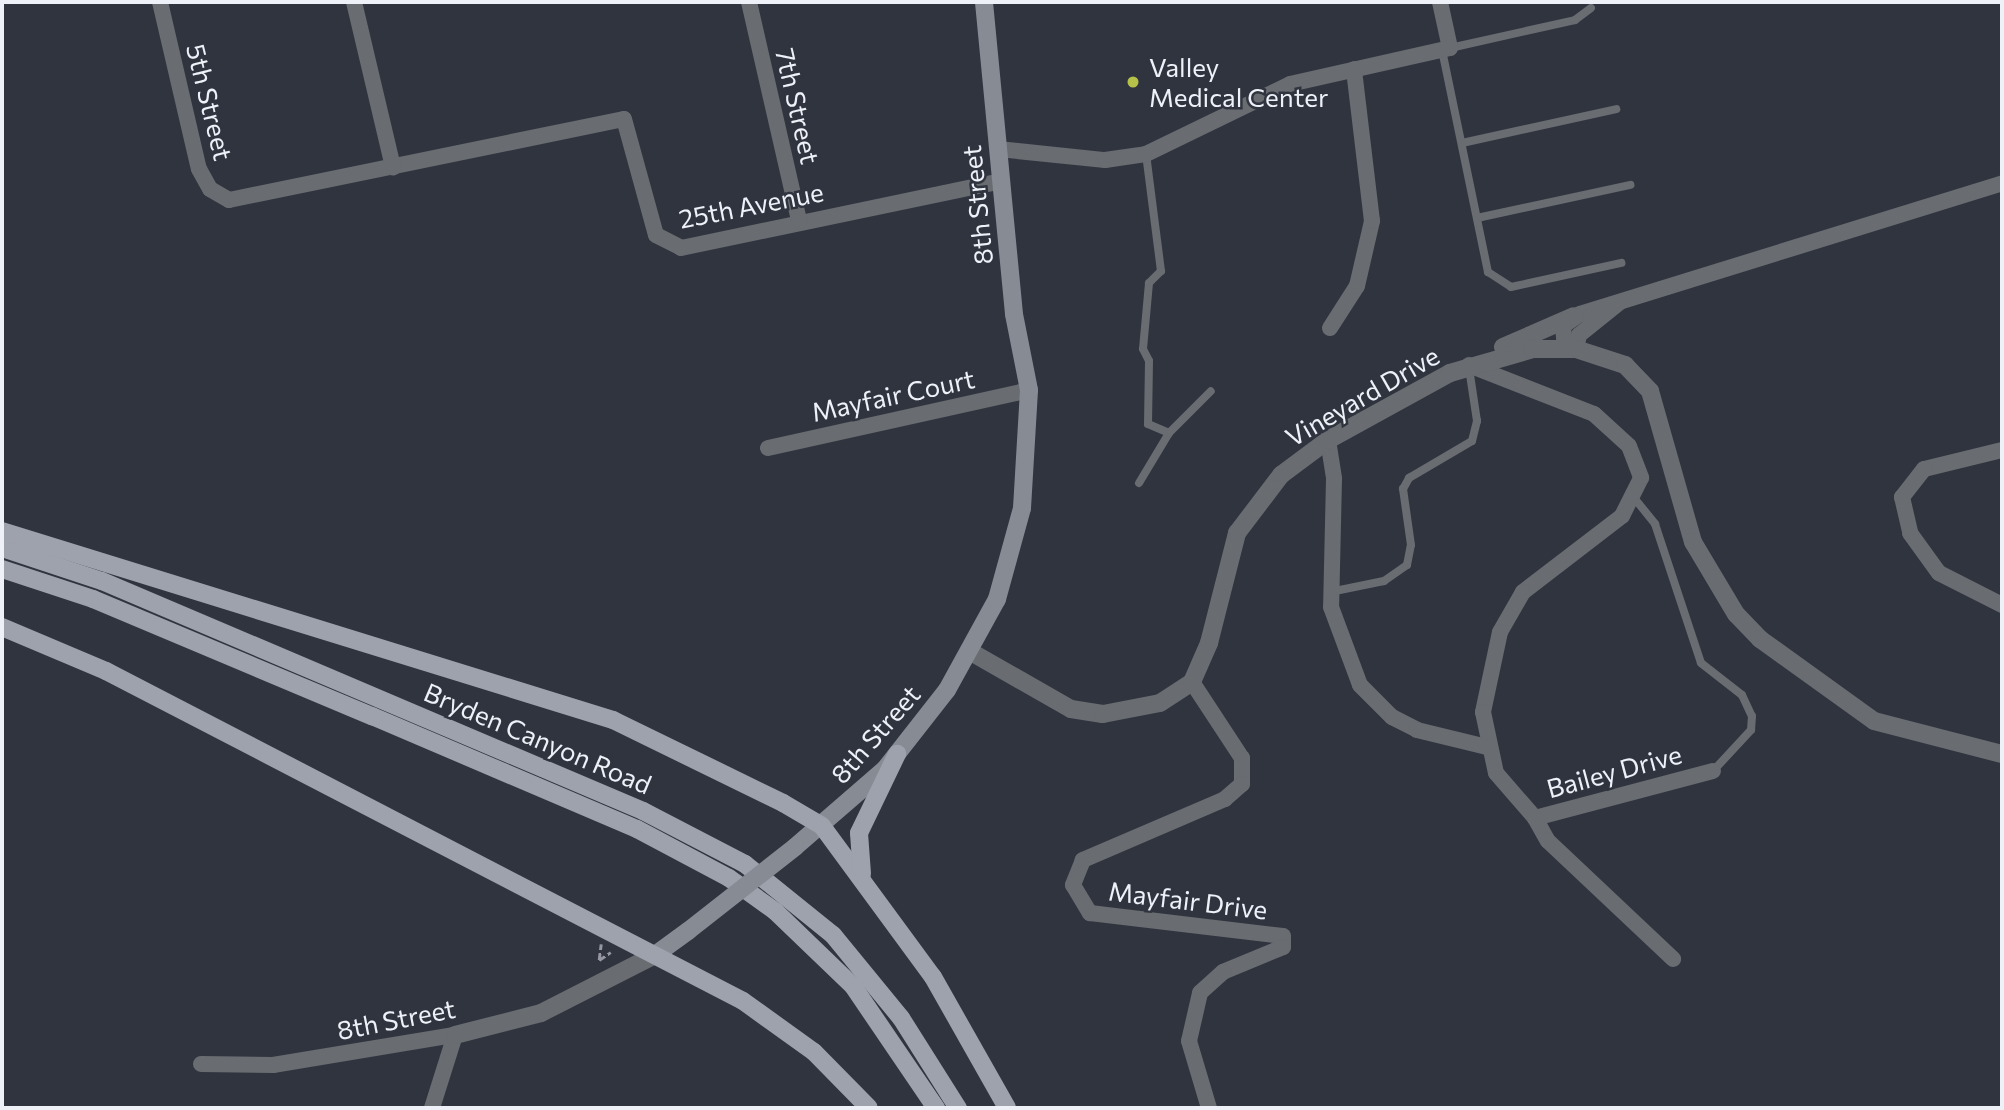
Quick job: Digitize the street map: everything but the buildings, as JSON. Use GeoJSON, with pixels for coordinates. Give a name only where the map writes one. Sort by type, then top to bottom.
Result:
{"type":"FeatureCollection","features":[{"type":"Feature","properties":{"kind":"main road","name":"8th Street"},"geometry":{"type":"LineString","coordinates":[[654,955],[822,826],[897,754],[971,652],[997,599],[1020,519],[1029,390],[1001,181],[984,2]]}},
{"type":"Feature","properties":{"kind":"main road"},"geometry":{"type":"LineString","coordinates":[[2,531],[613,720],[693,754],[822,826],[969,1034],[1007,1108]]}},
{"type":"Feature","properties":{"kind":"main road","name":"Bryden Canyon Road"},"geometry":{"type":"LineString","coordinates":[[2,548],[102,581],[643,811],[745,864],[833,935],[901,1018],[958,1108]]}},
{"type":"Feature","properties":{"kind":"main road","name":"Bryden Canyon Road"},"geometry":{"type":"LineString","coordinates":[[2,569],[93,599],[372,716],[637,830],[729,878],[775,911],[853,986],[936,1108]]}},
{"type":"Feature","properties":{"kind":"main road"},"geometry":{"type":"LineString","coordinates":[[2,627],[106,671],[654,955],[781,1025],[869,1108]]}},
{"type":"Feature","properties":{"kind":"main road"},"geometry":{"type":"LineString","coordinates":[[867,887],[858,864],[859,833],[897,754]]}},
{"type":"Feature","properties":{"kind":"street","name":"5th Street"},"geometry":{"type":"LineString","coordinates":[[160,2],[199,169],[210,189],[240,200],[355,176]]}},
{"type":"Feature","properties":{"kind":"street"},"geometry":{"type":"LineString","coordinates":[[354,2],[393,167]]}},
{"type":"Feature","properties":{"kind":"street","name":"7th Street"},"geometry":{"type":"LineString","coordinates":[[749,2],[799,221]]}},
{"type":"Feature","properties":{"kind":"street"},"geometry":{"type":"LineString","coordinates":[[998,149],[1105,160],[1146,154],[1270,92],[1354,69],[1446,49],[1440,2]]}},
{"type":"Feature","properties":{"kind":"street"},"geometry":{"type":"LineString","coordinates":[[1330,328],[1357,286],[1372,221],[1354,69]]}},
{"type":"Feature","properties":{"kind":"street","name":"25th Avenue"},"geometry":{"type":"LineString","coordinates":[[355,176],[624,119],[662,243],[681,247],[1001,181]]}},
{"type":"Feature","properties":{"kind":"street"},"geometry":{"type":"LineString","coordinates":[[1469,365],[1574,316],[2002,183]]}},
{"type":"Feature","properties":{"kind":"street"},"geometry":{"type":"LineString","coordinates":[[1571,349],[1579,335],[1619,303]]}},
{"type":"Feature","properties":{"kind":"street"},"geometry":{"type":"LineString","coordinates":[[1571,349],[1563,326],[1574,316]]}},
{"type":"Feature","properties":{"kind":"street","name":"Vineyard Drive"},"geometry":{"type":"LineString","coordinates":[[1192,682],[1209,643],[1237,533],[1275,481],[1328,440],[1469,365],[1533,349],[1571,349],[1625,365],[1650,391],[1693,542],[1736,614],[1760,639],[1874,721],[2002,754]]}},
{"type":"Feature","properties":{"kind":"street"},"geometry":{"type":"LineString","coordinates":[[1469,365],[1559,396],[1608,424],[1636,460],[1641,478],[1635,499]]}},
{"type":"Feature","properties":{"kind":"street","name":"Mayfair Court"},"geometry":{"type":"LineString","coordinates":[[768,448],[1029,390]]}},
{"type":"Feature","properties":{"kind":"street"},"geometry":{"type":"LineString","coordinates":[[1328,440],[1334,479],[1329,592],[1347,659],[1376,704],[1417,730],[1487,747]]}},
{"type":"Feature","properties":{"kind":"street"},"geometry":{"type":"LineString","coordinates":[[2002,450],[1924,469],[1902,497],[1910,533],[1939,573],[2002,605]]}},
{"type":"Feature","properties":{"kind":"street","name":"Bailey Drive"},"geometry":{"type":"LineString","coordinates":[[1635,499],[1622,516],[1523,592],[1486,674],[1487,747],[1505,786],[1535,818],[1713,771]]}},
{"type":"Feature","properties":{"kind":"street"},"geometry":{"type":"LineString","coordinates":[[971,652],[1049,699],[1090,713],[1160,703],[1192,682]]}},
{"type":"Feature","properties":{"kind":"street","name":"Mayfair Drive"},"geometry":{"type":"LineString","coordinates":[[1192,682],[1241,758],[1242,784],[1225,799],[1083,860],[1073,885],[1090,913],[1283,936],[1283,947],[1223,972],[1200,993],[1189,1041],[1209,1108]]}},
{"type":"Feature","properties":{"kind":"street"},"geometry":{"type":"LineString","coordinates":[[1535,818],[1548,841],[1673,959]]}},
{"type":"Feature","properties":{"kind":"street","name":"8th Street"},"geometry":{"type":"LineString","coordinates":[[201,1064],[285,1064],[455,1035],[541,1013],[654,955]]}},
{"type":"Feature","properties":{"kind":"street"},"geometry":{"type":"LineString","coordinates":[[432,1108],[455,1035]]}},
{"type":"Feature","properties":{"kind":"lane"},"geometry":{"type":"LineString","coordinates":[[1591,8],[1575,20],[1446,49],[1488,272],[1511,287],[1621,263]]}},
{"type":"Feature","properties":{"kind":"lane"},"geometry":{"type":"LineString","coordinates":[[1462,144],[1616,109]]}},
{"type":"Feature","properties":{"kind":"lane"},"geometry":{"type":"LineString","coordinates":[[1146,154],[1161,271],[1149,283],[1144,336],[1148,424],[1169,433]]}},
{"type":"Feature","properties":{"kind":"lane"},"geometry":{"type":"LineString","coordinates":[[1477,218],[1630,185]]}},
{"type":"Feature","properties":{"kind":"lane"},"geometry":{"type":"LineString","coordinates":[[1329,592],[1384,581],[1407,565],[1411,545],[1403,489],[1409,478],[1472,441],[1476,421],[1469,365]]}},
{"type":"Feature","properties":{"kind":"lane"},"geometry":{"type":"LineString","coordinates":[[1139,484],[1169,433],[1211,391]]}},
{"type":"Feature","properties":{"kind":"lane"},"geometry":{"type":"LineString","coordinates":[[1635,499],[1655,524],[1701,663],[1742,695],[1752,716],[1751,730],[1713,771]]}},
{"type":"Feature","properties":{"kind":"place","name":"Valley Medical Center"},"geometry":{"type":"Point","coordinates":[1133,82]}}]}
